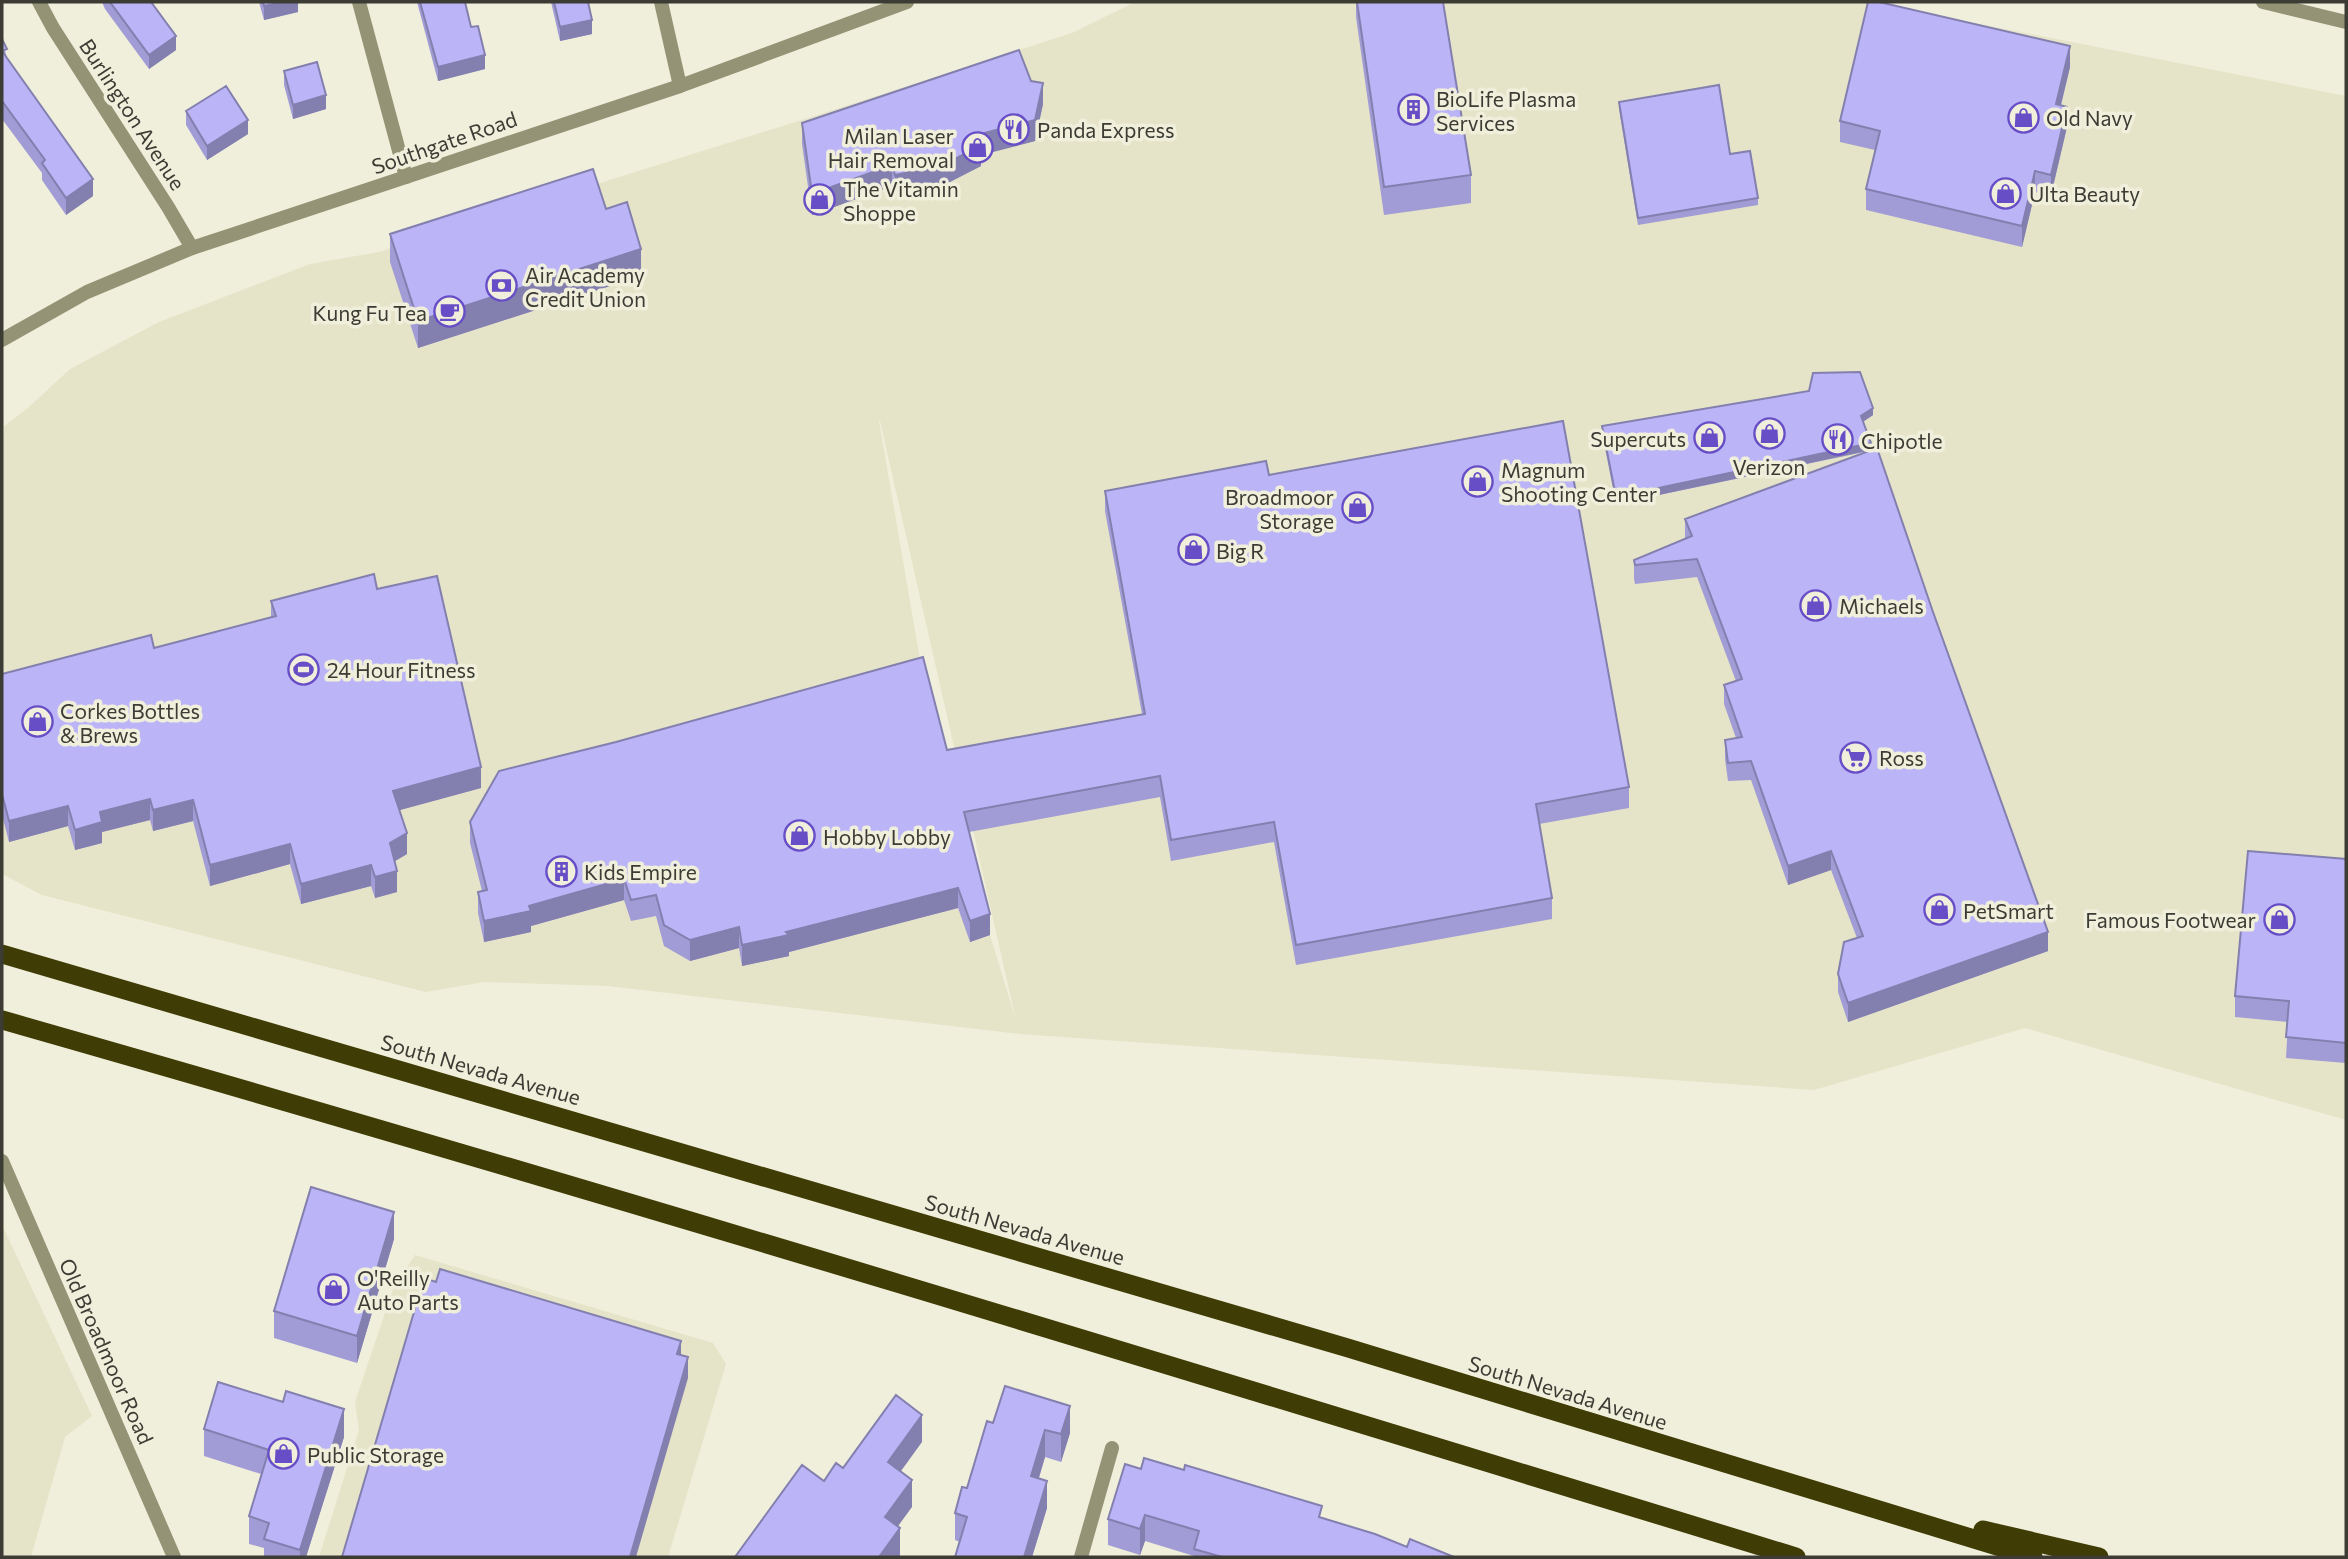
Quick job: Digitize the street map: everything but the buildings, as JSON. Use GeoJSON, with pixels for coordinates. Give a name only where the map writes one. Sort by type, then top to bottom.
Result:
{"type":"FeatureCollection","features":[{"type":"Feature","properties":{"kind":"highway","name":"South Nevada Avenue"},"geometry":{"type":"LineString","coordinates":[[2,954],[1348,1348],[2033,1557]]}},
{"type":"Feature","properties":{"kind":"highway"},"geometry":{"type":"LineString","coordinates":[[2,1020],[445,1147],[1326,1412],[1796,1557]]}},
{"type":"Feature","properties":{"kind":"highway"},"geometry":{"type":"LineString","coordinates":[[1782,1482],[2099,1557]]}},
{"type":"Feature","properties":{"kind":"street","name":"Burlington Avenue"},"geometry":{"type":"LineString","coordinates":[[39,2],[191,248]]}},
{"type":"Feature","properties":{"kind":"street"},"geometry":{"type":"LineString","coordinates":[[359,2],[406,177]]}},
{"type":"Feature","properties":{"kind":"street"},"geometry":{"type":"LineString","coordinates":[[661,2],[680,86]]}},
{"type":"Feature","properties":{"kind":"street","name":"Southgate Road"},"geometry":{"type":"LineString","coordinates":[[2,340],[87,292],[191,248],[680,86],[906,2]]}},
{"type":"Feature","properties":{"kind":"street"},"geometry":{"type":"LineString","coordinates":[[2263,2],[2346,22]]}},
{"type":"Feature","properties":{"kind":"street","name":"Old Broadmoor Road"},"geometry":{"type":"LineString","coordinates":[[2,1161],[174,1557]]}},
{"type":"Feature","properties":{"kind":"street"},"geometry":{"type":"LineString","coordinates":[[1081,1557],[1112,1448]]}},
{"type":"Feature","properties":{"kind":"shaded area"},"geometry":{"type":"Polygon","coordinates":[[[1135,2],[1881,2],[1929,14],[2346,96],[2346,1120],[2025,1028],[1814,1090],[1020,1034],[608,986],[484,982],[426,992],[42,895],[2,874],[2,428],[70,369],[159,322],[310,264],[379,252],[1072,33],[1135,2]],[[880,421],[923,677],[990,935],[1016,1020],[880,421]]]}},
{"type":"Feature","properties":{"kind":"shaded area"},"geometry":{"type":"Polygon","coordinates":[[[2,1225],[92,1416],[65,1437],[31,1557],[2,1557],[2,1225]]]}},
{"type":"Feature","properties":{"kind":"shaded area"},"geometry":{"type":"Polygon","coordinates":[[[415,1255],[713,1343],[726,1364],[668,1557],[319,1557],[359,1430],[355,1402],[393,1289],[415,1255]]]}},
{"type":"Feature","properties":{"kind":"place","name":"BioLife Plasma Services"},"geometry":{"type":"Point","coordinates":[1413,110]}},
{"type":"Feature","properties":{"kind":"place","name":"Old Navy"},"geometry":{"type":"Point","coordinates":[2023,117]}},
{"type":"Feature","properties":{"kind":"place","name":"Panda Express"},"geometry":{"type":"Point","coordinates":[1014,129]}},
{"type":"Feature","properties":{"kind":"place","name":"Milan Laser Hair Removal"},"geometry":{"type":"Point","coordinates":[977,147]}},
{"type":"Feature","properties":{"kind":"place","name":"Ulta Beauty"},"geometry":{"type":"Point","coordinates":[2006,193]}},
{"type":"Feature","properties":{"kind":"place","name":"The Vitamin Shoppe"},"geometry":{"type":"Point","coordinates":[820,200]}},
{"type":"Feature","properties":{"kind":"place","name":"Air Academy Credit Union"},"geometry":{"type":"Point","coordinates":[502,286]}},
{"type":"Feature","properties":{"kind":"place","name":"Kung Fu Tea"},"geometry":{"type":"Point","coordinates":[450,312]}},
{"type":"Feature","properties":{"kind":"place","name":"Verizon"},"geometry":{"type":"Point","coordinates":[1769,434]}},
{"type":"Feature","properties":{"kind":"place","name":"Supercuts"},"geometry":{"type":"Point","coordinates":[1709,438]}},
{"type":"Feature","properties":{"kind":"place","name":"Chipotle"},"geometry":{"type":"Point","coordinates":[1838,440]}},
{"type":"Feature","properties":{"kind":"place","name":"Magnum Shooting Center"},"geometry":{"type":"Point","coordinates":[1478,481]}},
{"type":"Feature","properties":{"kind":"place","name":"Broadmoor Storage"},"geometry":{"type":"Point","coordinates":[1357,508]}},
{"type":"Feature","properties":{"kind":"place","name":"Big R"},"geometry":{"type":"Point","coordinates":[1193,550]}},
{"type":"Feature","properties":{"kind":"place","name":"Michaels"},"geometry":{"type":"Point","coordinates":[1816,605]}},
{"type":"Feature","properties":{"kind":"place","name":"24 Hour Fitness"},"geometry":{"type":"Point","coordinates":[304,669]}},
{"type":"Feature","properties":{"kind":"place","name":"Corkes Bottles & Brews"},"geometry":{"type":"Point","coordinates":[37,722]}},
{"type":"Feature","properties":{"kind":"place","name":"Ross"},"geometry":{"type":"Point","coordinates":[1856,757]}},
{"type":"Feature","properties":{"kind":"place","name":"Hobby Lobby"},"geometry":{"type":"Point","coordinates":[800,836]}},
{"type":"Feature","properties":{"kind":"place","name":"Kids Empire"},"geometry":{"type":"Point","coordinates":[561,871]}},
{"type":"Feature","properties":{"kind":"place","name":"PetSmart"},"geometry":{"type":"Point","coordinates":[1940,910]}},
{"type":"Feature","properties":{"kind":"place","name":"Famous Footwear"},"geometry":{"type":"Point","coordinates":[2279,919]}},
{"type":"Feature","properties":{"kind":"place","name":"O'Reilly Auto Parts"},"geometry":{"type":"Point","coordinates":[334,1289]}},
{"type":"Feature","properties":{"kind":"place","name":"Public Storage"},"geometry":{"type":"Point","coordinates":[284,1454]}}]}
